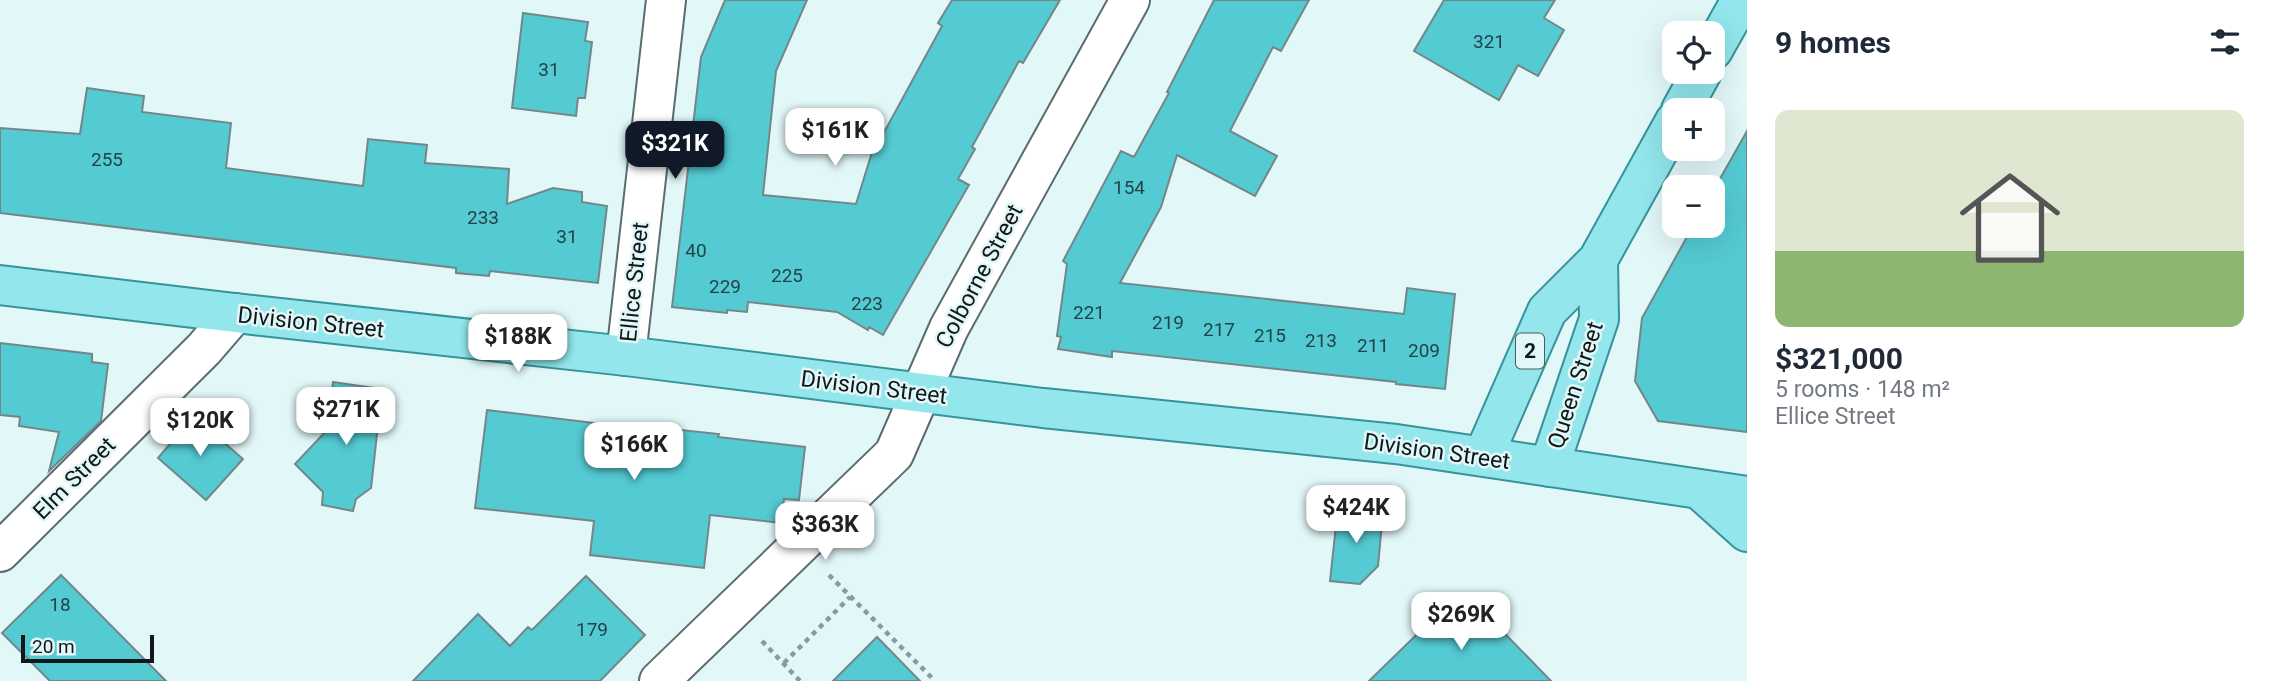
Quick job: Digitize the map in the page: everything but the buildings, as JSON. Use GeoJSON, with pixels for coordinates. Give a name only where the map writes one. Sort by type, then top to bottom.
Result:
{"type":"FeatureCollection","features":[{"type":"Feature","properties":{"kind":"main road"},"geometry":{"type":"LineString","coordinates":[[1725,29],[1741,0]]}},
{"type":"Feature","properties":{"kind":"main road","name":"Queen Street"},"geometry":{"type":"LineString","coordinates":[[1483,457],[1547,312],[1598,260],[1662,144]]}},
{"type":"Feature","properties":{"kind":"main road","name":"Queen Street"},"geometry":{"type":"LineString","coordinates":[[1549,467],[1599,319],[1598,260]]}},
{"type":"Feature","properties":{"kind":"main road","name":"Division Street"},"geometry":{"type":"LineString","coordinates":[[0,285],[626,356],[1043,408],[1396,444],[1747,496]]}},
{"type":"Feature","properties":{"kind":"main road"},"geometry":{"type":"LineString","coordinates":[[1700,490],[1747,532]]}},
{"type":"Feature","properties":{"kind":"street","name":"Ellice Street"},"geometry":{"type":"LineString","coordinates":[[626,356],[666,0]]}},
{"type":"Feature","properties":{"kind":"street","name":"Colborne Street"},"geometry":{"type":"LineString","coordinates":[[659,681],[894,454],[949,328],[1130,0]]}},
{"type":"Feature","properties":{"kind":"street","name":"Elm Street"},"geometry":{"type":"LineString","coordinates":[[0,552],[204,349],[235,313]]}},
{"type":"Feature","properties":{"kind":"path"},"geometry":{"type":"LineString","coordinates":[[823,568],[934,681]]}},
{"type":"Feature","properties":{"kind":"path"},"geometry":{"type":"LineString","coordinates":[[784,663],[850,597]]}},
{"type":"Feature","properties":{"kind":"path"},"geometry":{"type":"LineString","coordinates":[[756,635],[800,681]]}}]}
